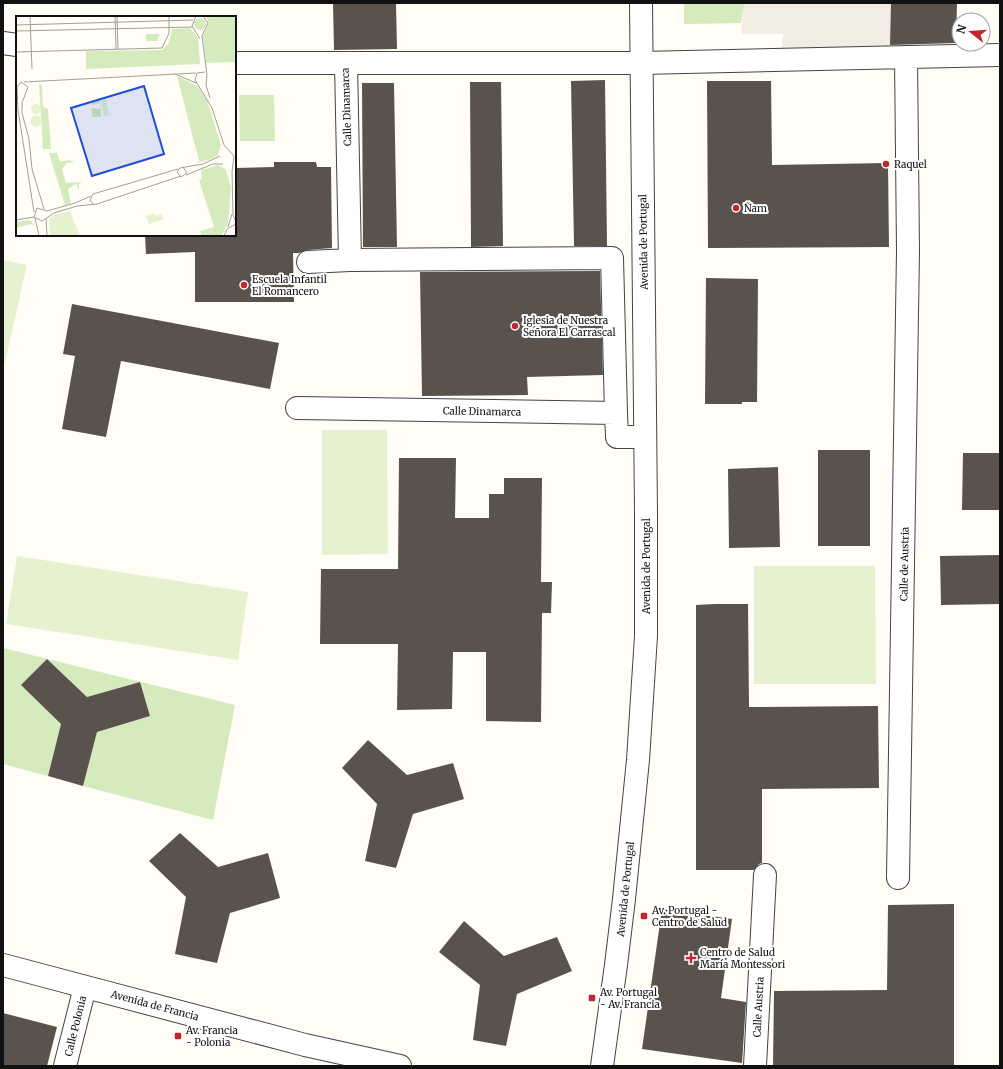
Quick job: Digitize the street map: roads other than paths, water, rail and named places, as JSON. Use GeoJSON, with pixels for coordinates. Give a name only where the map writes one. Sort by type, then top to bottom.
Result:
{"type":"FeatureCollection","features":[{"type":"Feature","properties":{"kind":"street","name":"Avenida de Portugal"},"geometry":{"type":"LineString","coordinates":[[602,1066],[617,958],[638,760],[646,636],[641,3]]}},
{"type":"Feature","properties":{"kind":"street"},"geometry":{"type":"LineString","coordinates":[[3,43],[16,45]]}},
{"type":"Feature","properties":{"kind":"street"},"geometry":{"type":"LineString","coordinates":[[346,63],[641,63],[1000,55]]}},
{"type":"Feature","properties":{"kind":"street","name":"Calle de Austria"},"geometry":{"type":"LineString","coordinates":[[898,878],[908,251],[906,57]]}},
{"type":"Feature","properties":{"kind":"street","name":"Calle Dinamarca"},"geometry":{"type":"LineString","coordinates":[[236,63],[346,63],[350,260]]}},
{"type":"Feature","properties":{"kind":"street"},"geometry":{"type":"LineString","coordinates":[[308,262],[350,260],[612,258],[617,437],[645,437]]}},
{"type":"Feature","properties":{"kind":"street","name":"Calle Dinamarca"},"geometry":{"type":"LineString","coordinates":[[297,408],[616,413]]}},
{"type":"Feature","properties":{"kind":"street","name":"Calle Austria"},"geometry":{"type":"LineString","coordinates":[[755,1066],[765,876]]}},
{"type":"Feature","properties":{"kind":"street","name":"Avenida de Francia"},"geometry":{"type":"LineString","coordinates":[[3,965],[305,1045],[400,1066]]}},
{"type":"Feature","properties":{"kind":"street","name":"Calle Polonia"},"geometry":{"type":"LineString","coordinates":[[65,1066],[85,987]]}},
{"type":"Feature","properties":{"kind":"place","name":"Raquel"},"geometry":{"type":"Point","coordinates":[886,164]}},
{"type":"Feature","properties":{"kind":"place","name":"Ñam"},"geometry":{"type":"Point","coordinates":[736,208]}},
{"type":"Feature","properties":{"kind":"place","name":"Escuela Infantil El Romancero"},"geometry":{"type":"Point","coordinates":[244,285]}},
{"type":"Feature","properties":{"kind":"place","name":"Iglesia de Nuestra Señora El Carrascal"},"geometry":{"type":"Point","coordinates":[515,326]}},
{"type":"Feature","properties":{"kind":"place","name":"Av. Portugal - Centro de Salud"},"geometry":{"type":"Point","coordinates":[644,916]}},
{"type":"Feature","properties":{"kind":"place","name":"Centro de Salud María Montessori"},"geometry":{"type":"Point","coordinates":[691,958]}},
{"type":"Feature","properties":{"kind":"place","name":"Av. Portugal - Av. Francia"},"geometry":{"type":"Point","coordinates":[592,998]}},
{"type":"Feature","properties":{"kind":"place","name":"Av. Francia - Polonia"},"geometry":{"type":"Point","coordinates":[178,1036]}}]}
